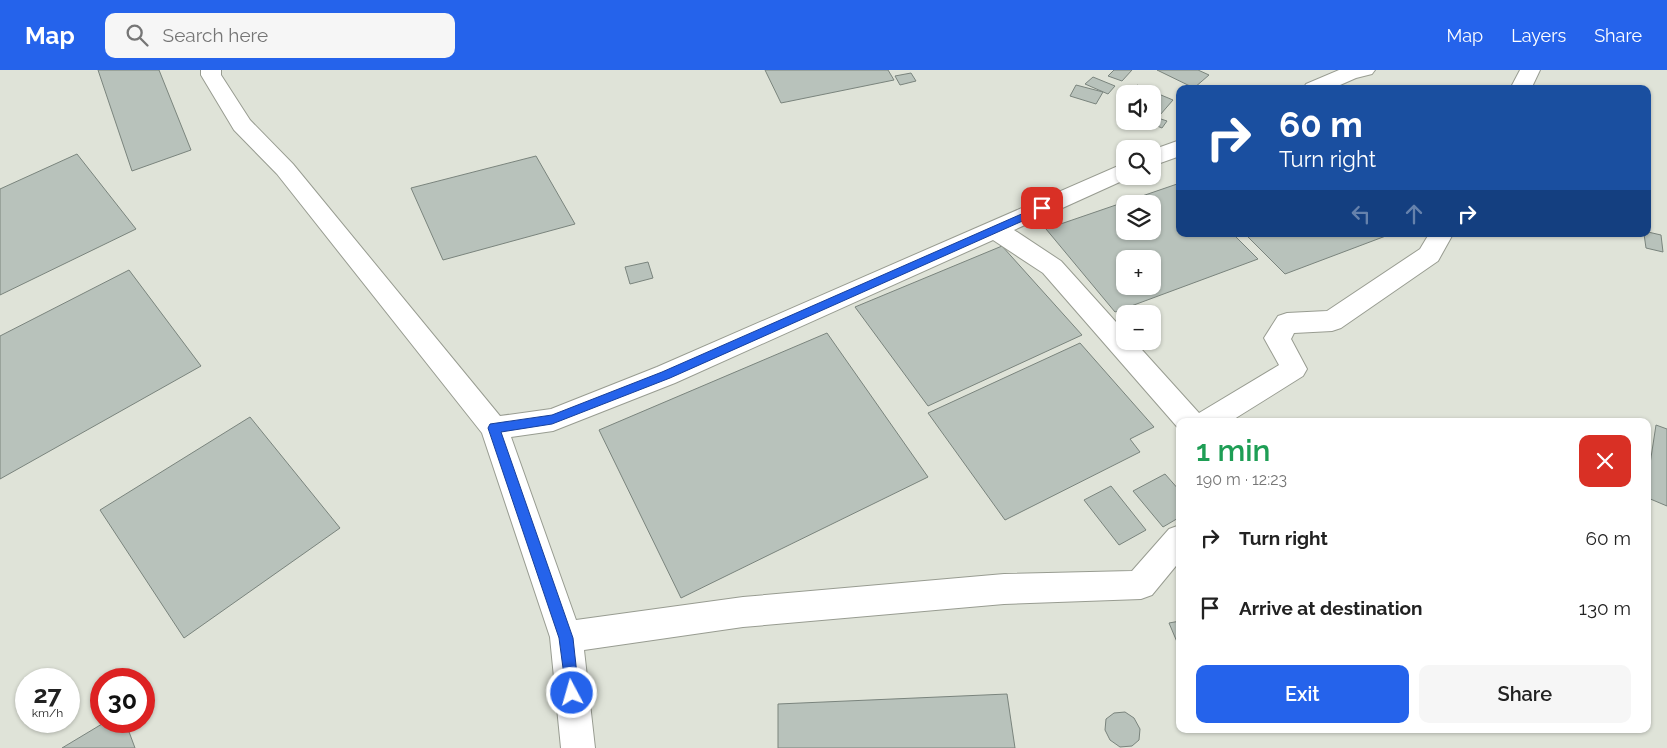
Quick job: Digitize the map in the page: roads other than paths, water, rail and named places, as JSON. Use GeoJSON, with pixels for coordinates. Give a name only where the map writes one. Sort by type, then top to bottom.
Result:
{"type":"FeatureCollection","features":[{"type":"Feature","properties":{"kind":"street"},"geometry":{"type":"LineString","coordinates":[[211,70],[211,75],[242,125],[285,169],[494,428],[566,638],[578,748]]}},
{"type":"Feature","properties":{"kind":"street"},"geometry":{"type":"LineString","coordinates":[[1323,85],[1350,73],[1365,70]]}},
{"type":"Feature","properties":{"kind":"street"},"geometry":{"type":"LineString","coordinates":[[1522,85],[1530,70]]}},
{"type":"Feature","properties":{"kind":"street"},"geometry":{"type":"LineString","coordinates":[[1161,155],[1176,149]]}},
{"type":"Feature","properties":{"kind":"street"},"geometry":{"type":"LineString","coordinates":[[494,428],[552,420],[658,379],[1116,175]]}},
{"type":"Feature","properties":{"kind":"street"},"geometry":{"type":"LineString","coordinates":[[996,230],[1052,267],[1186,418]]}},
{"type":"Feature","properties":{"kind":"street"},"geometry":{"type":"LineString","coordinates":[[1215,418],[1294,369],[1277,338],[1287,323],[1332,321],[1429,255],[1439,237]]}},
{"type":"Feature","properties":{"kind":"street"},"geometry":{"type":"LineString","coordinates":[[566,638],[753,611],[1004,589],[1141,585],[1176,543]]}}]}
